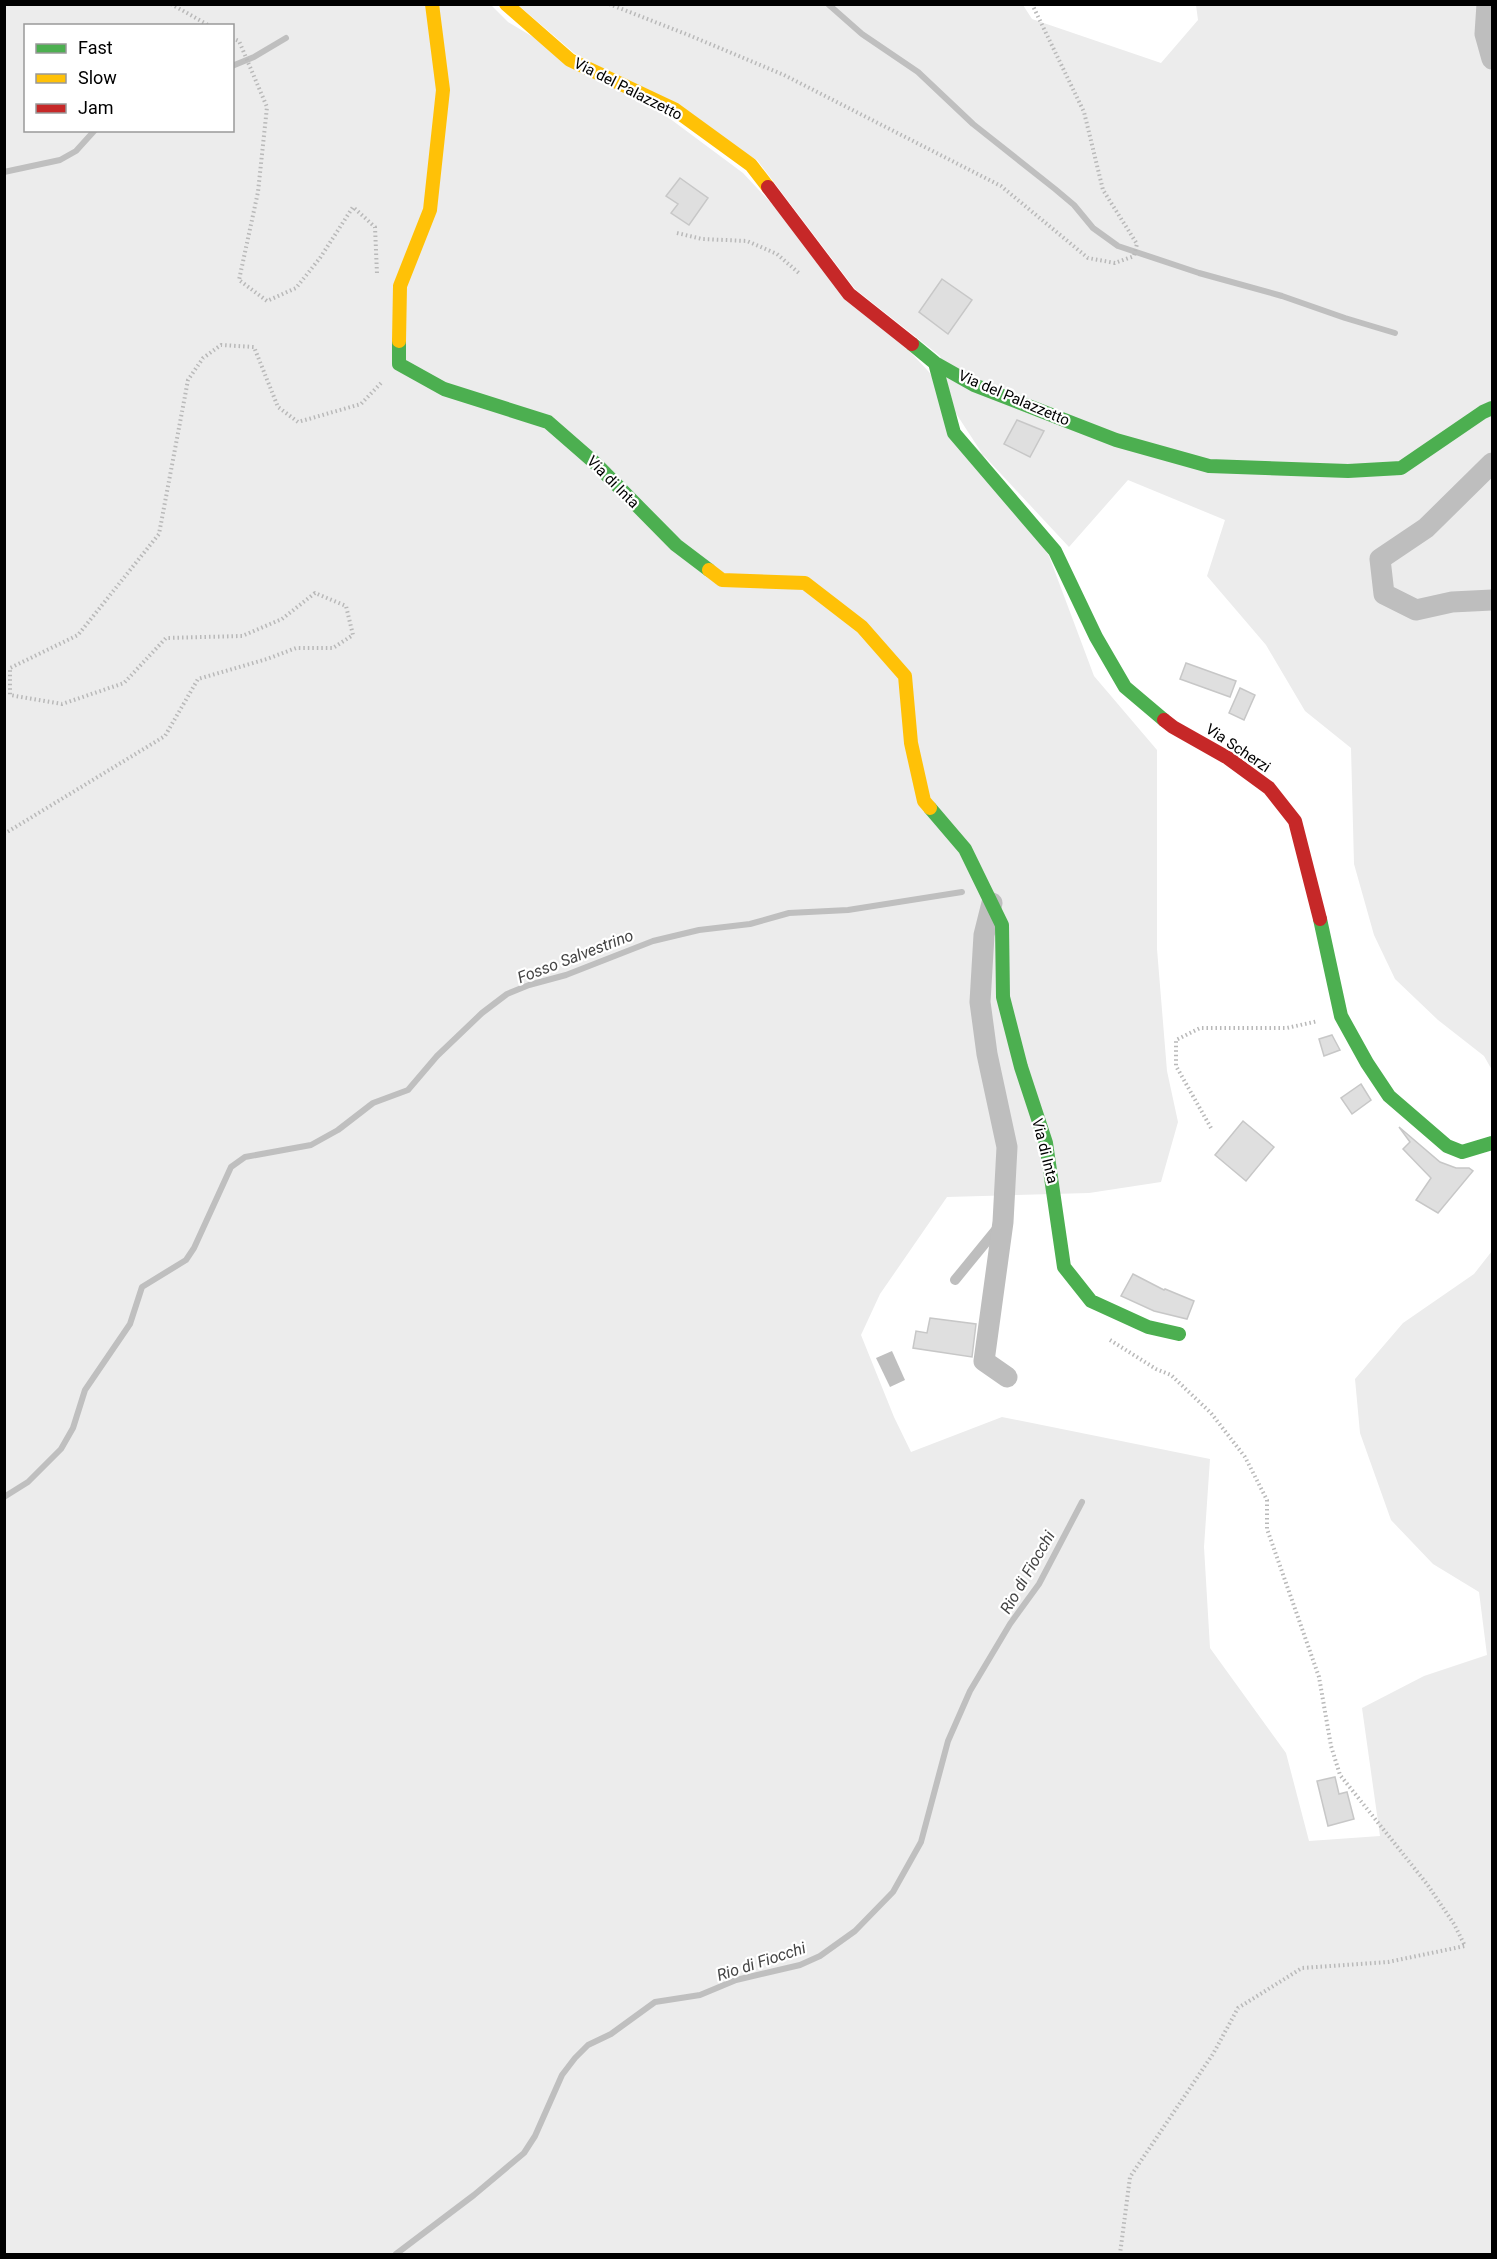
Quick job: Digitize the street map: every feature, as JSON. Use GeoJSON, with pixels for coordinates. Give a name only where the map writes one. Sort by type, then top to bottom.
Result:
{"type":"FeatureCollection","features":[{"type":"Feature","properties":{"kind":"street"},"geometry":{"type":"LineString","coordinates":[[399,364],[400,286],[430,210],[443,90],[432,4]]}},
{"type":"Feature","properties":{"kind":"street","name":"Via del Palazzetto"},"geometry":{"type":"LineString","coordinates":[[506,4],[570,60],[675,109],[751,165],[849,294],[935,363],[974,385],[1116,440],[1209,466],[1347,471],[1401,468],[1483,411],[1492,408]]}},
{"type":"Feature","properties":{"kind":"street"},"geometry":{"type":"LineString","coordinates":[[1487,4],[1485,34],[1492,59]]}},
{"type":"Feature","properties":{"kind":"street","name":"Via Scherzi"},"geometry":{"type":"LineString","coordinates":[[935,363],[954,433],[1055,551],[1096,637],[1125,687],[1173,727],[1228,758],[1269,789],[1295,821],[1315,895],[1341,1016],[1367,1063],[1389,1096],[1447,1146],[1462,1152],[1492,1143]]}},
{"type":"Feature","properties":{"kind":"street","name":"Via di Inta"},"geometry":{"type":"LineString","coordinates":[[399,364],[444,389],[548,422],[595,463],[676,545],[722,580],[805,583],[862,627],[905,676],[910,743],[924,801],[965,849],[1002,925],[1003,997],[1021,1067],[1046,1143],[1058,1209],[1064,1267],[1091,1301],[1148,1326],[1179,1334]]}},
{"type":"Feature","properties":{"kind":"street"},"geometry":{"type":"LineString","coordinates":[[1492,462],[1426,528],[1380,559],[1384,594],[1416,610],[1452,602],[1492,600]]}},
{"type":"Feature","properties":{"kind":"street"},"geometry":{"type":"LineString","coordinates":[[992,903],[984,935],[980,1002],[987,1054],[1006,1147],[1003,1222],[984,1361],[1007,1377]]}},
{"type":"Feature","properties":{"kind":"lane"},"geometry":{"type":"LineString","coordinates":[[955,1281],[1003,1222]]}},
{"type":"Feature","properties":{"kind":"path"},"geometry":{"type":"LineString","coordinates":[[171,4],[206,24]]}},
{"type":"Feature","properties":{"kind":"path"},"geometry":{"type":"LineString","coordinates":[[609,4],[784,75],[1001,186],[1088,258],[1115,262],[1134,256],[1137,244],[1103,190],[1084,112],[1032,4]]}},
{"type":"Feature","properties":{"kind":"path"},"geometry":{"type":"LineString","coordinates":[[234,39],[238,41],[267,107],[258,192],[238,280],[267,302],[296,288],[320,258],[353,207],[375,227],[377,280]]}},
{"type":"Feature","properties":{"kind":"path"},"geometry":{"type":"LineString","coordinates":[[677,233],[702,240],[747,241],[777,254],[803,277]]}},
{"type":"Feature","properties":{"kind":"path"},"geometry":{"type":"LineString","coordinates":[[4,834],[165,736],[198,679],[296,648],[333,648],[353,634],[346,606],[315,593],[282,619],[242,636],[166,638],[124,683],[62,704],[10,695],[10,669],[78,635],[159,534],[188,380],[203,358],[221,345],[254,347],[278,406],[298,422],[361,404],[399,364]]}},
{"type":"Feature","properties":{"kind":"path"},"geometry":{"type":"LineString","coordinates":[[1210,1128],[1176,1066],[1176,1040],[1200,1028],[1287,1028],[1341,1016]]}},
{"type":"Feature","properties":{"kind":"path"},"geometry":{"type":"LineString","coordinates":[[1107,1338],[1156,1369],[1171,1375],[1211,1413],[1245,1458],[1267,1500],[1267,1529],[1319,1677],[1331,1746],[1340,1775],[1427,1884],[1454,1924],[1465,1946],[1388,1962],[1302,1968],[1238,2008],[1213,2054],[1130,2177],[1120,2254]]}},
{"type":"Feature","properties":{"kind":"shaded area"},"geometry":{"type":"Polygon","coordinates":[[[5,5],[491,5],[508,22],[669,118],[743,173],[929,372],[1049,556],[1094,676],[1157,750],[1157,949],[1167,1071],[1178,1122],[1161,1182],[1089,1193],[947,1197],[880,1294],[861,1335],[894,1417],[911,1452],[1002,1417],[1210,1459],[1204,1547],[1210,1648],[1286,1753],[1309,1841],[1380,1836],[1362,1708],[1424,1676],[1487,1655],[1479,1592],[1433,1564],[1391,1520],[1360,1433],[1355,1379],[1403,1323],[1474,1274],[1492,1251],[1492,2254],[5,2254],[5,5]]]}},
{"type":"Feature","properties":{"kind":"shaded area"},"geometry":{"type":"Polygon","coordinates":[[[518,5],[1023,5],[1032,19],[1161,63],[1198,20],[1196,5],[1492,5],[1492,1070],[1484,1056],[1438,1020],[1395,979],[1374,935],[1354,864],[1351,748],[1305,711],[1266,645],[1207,576],[1225,520],[1128,480],[1069,547],[960,430],[940,356],[855,289],[757,160],[574,53],[518,5]]]}},
{"type":"Feature","properties":{"kind":"shaded area"},"geometry":{"type":"Polygon","coordinates":[[[892,1351],[905,1380],[890,1387],[876,1358],[892,1351]]]}},
{"type":"Feature","properties":{"kind":"building"},"geometry":{"type":"Polygon","coordinates":[[[680,178],[708,198],[689,225],[671,213],[678,204],[666,196],[680,178]]]}},
{"type":"Feature","properties":{"kind":"building"},"geometry":{"type":"Polygon","coordinates":[[[942,279],[972,300],[948,334],[919,312],[942,279]]]}},
{"type":"Feature","properties":{"kind":"building"},"geometry":{"type":"Polygon","coordinates":[[[1017,420],[1044,431],[1030,457],[1004,444],[1017,420]]]}},
{"type":"Feature","properties":{"kind":"building"},"geometry":{"type":"Polygon","coordinates":[[[1186,663],[1236,681],[1230,697],[1180,679],[1186,663]]]}},
{"type":"Feature","properties":{"kind":"building"},"geometry":{"type":"Polygon","coordinates":[[[1240,688],[1255,695],[1244,720],[1229,713],[1240,688]]]}},
{"type":"Feature","properties":{"kind":"building"},"geometry":{"type":"Polygon","coordinates":[[[1332,1035],[1340,1050],[1324,1056],[1319,1039],[1332,1035]]]}},
{"type":"Feature","properties":{"kind":"building"},"geometry":{"type":"Polygon","coordinates":[[[1361,1084],[1371,1100],[1352,1114],[1341,1098],[1361,1084]]]}},
{"type":"Feature","properties":{"kind":"building"},"geometry":{"type":"Polygon","coordinates":[[[1243,1121],[1274,1147],[1246,1181],[1215,1155],[1243,1121]]]}},
{"type":"Feature","properties":{"kind":"building"},"geometry":{"type":"Polygon","coordinates":[[[1399,1127],[1440,1162],[1456,1168],[1469,1168],[1473,1171],[1438,1213],[1416,1200],[1431,1178],[1403,1149],[1410,1142],[1399,1127]]]}},
{"type":"Feature","properties":{"kind":"building"},"geometry":{"type":"Polygon","coordinates":[[[1133,1274],[1164,1290],[1194,1301],[1187,1319],[1154,1311],[1121,1296],[1133,1274]]]}},
{"type":"Feature","properties":{"kind":"building"},"geometry":{"type":"Polygon","coordinates":[[[930,1318],[976,1324],[972,1357],[913,1348],[916,1331],[927,1333],[930,1318]]]}},
{"type":"Feature","properties":{"kind":"building"},"geometry":{"type":"Polygon","coordinates":[[[1335,1777],[1339,1794],[1347,1792],[1354,1819],[1328,1826],[1317,1781],[1335,1777]]]}},
{"type":"Feature","properties":{"kind":"waterway"},"geometry":{"type":"LineString","coordinates":[[828,4],[862,34],[918,72],[973,124],[1055,189],[1074,205],[1093,228],[1118,246],[1395,333]]}},
{"type":"Feature","properties":{"kind":"waterway"},"geometry":{"type":"LineString","coordinates":[[234,65],[254,57],[286,38]]}},
{"type":"Feature","properties":{"kind":"waterway"},"geometry":{"type":"LineString","coordinates":[[4,172],[60,160],[76,151],[93,132]]}},
{"type":"Feature","properties":{"kind":"waterway","name":"Fosso Salvestrino"},"geometry":{"type":"LineString","coordinates":[[4,1497],[28,1482],[61,1449],[73,1428],[85,1390],[130,1324],[142,1287],[186,1260],[194,1248],[231,1167],[245,1157],[311,1145],[338,1130],[373,1103],[408,1090],[437,1056],[482,1013],[507,994],[529,985],[566,975],[653,941],[699,930],[750,924],[789,913],[848,910],[962,892]]}},
{"type":"Feature","properties":{"kind":"waterway","name":"Rio di Fiocchi"},"geometry":{"type":"LineString","coordinates":[[396,2254],[474,2195],[524,2153],[535,2136],[562,2075],[588,2045],[611,2034],[655,2002],[700,1995],[736,1980],[800,1965],[820,1956],[855,1931],[893,1892],[921,1842],[948,1741],[970,1691],[1010,1624],[1039,1584],[1082,1502]]}},
{"type":"Feature","properties":{"kind":"traffic: fast"},"geometry":{"type":"LineString","coordinates":[[399,341],[399,364],[444,389],[548,422],[595,463],[676,545],[709,570]]}},
{"type":"Feature","properties":{"kind":"traffic: fast"},"geometry":{"type":"LineString","coordinates":[[912,344],[935,363],[974,385],[1116,440],[1209,466],[1348,471],[1401,468],[1492,408]]}},
{"type":"Feature","properties":{"kind":"traffic: fast"},"geometry":{"type":"LineString","coordinates":[[935,363],[954,433],[1055,551],[1096,637],[1125,687],[1164,720]]}},
{"type":"Feature","properties":{"kind":"traffic: fast"},"geometry":{"type":"LineString","coordinates":[[930,808],[965,849],[1002,925],[1003,997],[1021,1067],[1046,1143],[1064,1267],[1091,1301],[1148,1327],[1179,1334]]}},
{"type":"Feature","properties":{"kind":"traffic: fast"},"geometry":{"type":"LineString","coordinates":[[1320,919],[1341,1016],[1367,1063],[1389,1096],[1447,1146],[1462,1152],[1492,1143]]}},
{"type":"Feature","properties":{"kind":"traffic: slow"},"geometry":{"type":"LineString","coordinates":[[399,341],[400,286],[430,210],[443,90],[432,4]]}},
{"type":"Feature","properties":{"kind":"traffic: slow"},"geometry":{"type":"LineString","coordinates":[[506,4],[570,60],[674,109],[751,165],[768,187]]}},
{"type":"Feature","properties":{"kind":"traffic: slow"},"geometry":{"type":"LineString","coordinates":[[709,570],[722,580],[805,583],[862,627],[905,676],[911,743],[924,801],[930,808]]}},
{"type":"Feature","properties":{"kind":"traffic: jam"},"geometry":{"type":"LineString","coordinates":[[768,187],[849,294],[912,344]]}},
{"type":"Feature","properties":{"kind":"traffic: jam"},"geometry":{"type":"LineString","coordinates":[[1164,720],[1228,758],[1269,788],[1295,821],[1320,919]]}}]}
